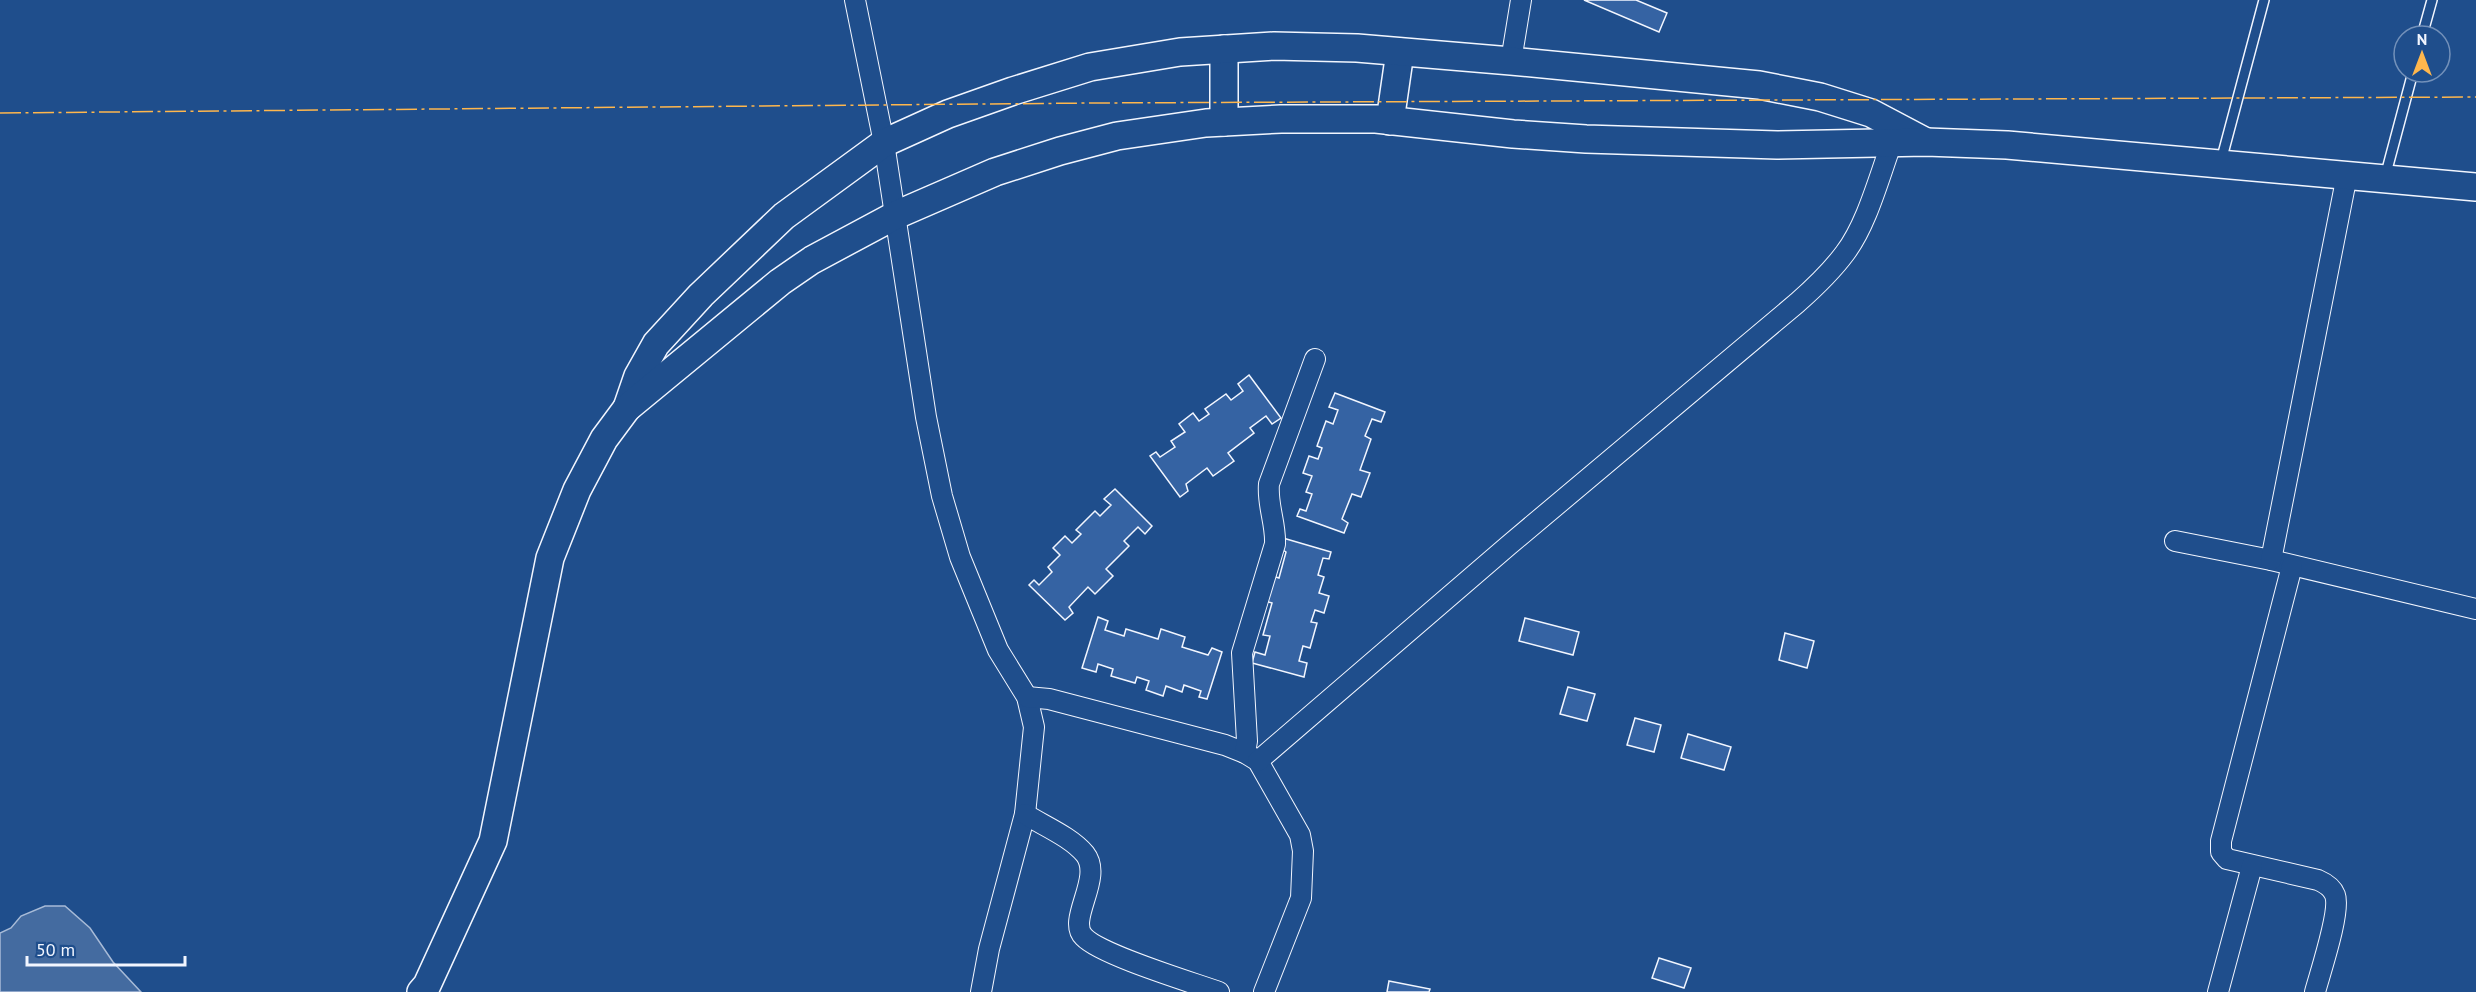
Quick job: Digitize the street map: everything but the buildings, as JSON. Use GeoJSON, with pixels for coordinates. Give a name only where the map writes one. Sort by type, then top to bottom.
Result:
{"type":"FeatureCollection","features":[{"type":"Feature","properties":{"kind":"street"},"geometry":{"type":"LineString","coordinates":[[855,0],[884,143],[926,417],[942,496],[960,557],[998,650],[1028,697],[1034,727],[1025,814],[989,949],[981,992]]}},
{"type":"Feature","properties":{"kind":"street"},"geometry":{"type":"LineString","coordinates":[[1511,61],[1521,0]]}},
{"type":"Feature","properties":{"kind":"street"},"geometry":{"type":"LineString","coordinates":[[627,408],[638,376],[656,344],[701,295],[784,216],[884,143],[991,98],[1090,67],[1180,52],[1274,46],[1357,48],[1511,61],[1759,85],[1820,97],[1871,113],[1926,142]]}},
{"type":"Feature","properties":{"kind":"street"},"geometry":{"type":"LineString","coordinates":[[1224,49],[1224,122]]}},
{"type":"Feature","properties":{"kind":"street"},"geometry":{"type":"LineString","coordinates":[[1390,121],[1400,52]]}},
{"type":"Feature","properties":{"kind":"street"},"geometry":{"type":"LineString","coordinates":[[421,992],[427,985],[493,841],[550,558],[583,480],[604,439],[627,408],[780,282],[812,260],[896,215],[995,172],[1117,136],[1206,123],[1281,119],[1390,121],[1586,139],[1777,145],[1926,142],[2007,145],[2476,187]]}},
{"type":"Feature","properties":{"kind":"street"},"geometry":{"type":"LineString","coordinates":[[1252,757],[1500,552],[1821,281],[1846,252],[1859,227],[1892,142]]}},
{"type":"Feature","properties":{"kind":"street"},"geometry":{"type":"LineString","coordinates":[[2271,560],[2347,175]]}},
{"type":"Feature","properties":{"kind":"street"},"geometry":{"type":"LineString","coordinates":[[1263,992],[1301,898],[1303,865],[1300,835],[1252,757],[1247,725],[1242,653],[1275,544],[1275,526],[1268,498],[1269,484],[1315,359]]}},
{"type":"Feature","properties":{"kind":"street"},"geometry":{"type":"LineString","coordinates":[[2175,541],[2271,560],[2476,609]]}},
{"type":"Feature","properties":{"kind":"street"},"geometry":{"type":"LineString","coordinates":[[2292,566],[2221,841],[2221,852],[2227,859],[2318,880],[2328,885],[2335,895],[2334,920],[2315,992]]}},
{"type":"Feature","properties":{"kind":"street"},"geometry":{"type":"LineString","coordinates":[[1028,697],[1049,699],[1225,745],[1252,757]]}},
{"type":"Feature","properties":{"kind":"street"},"geometry":{"type":"LineString","coordinates":[[1025,814],[1075,845],[1090,862],[1088,891],[1080,920],[1080,931],[1084,938],[1112,952],[1219,992]]}},
{"type":"Feature","properties":{"kind":"street"},"geometry":{"type":"LineString","coordinates":[[2218,992],[2252,866]]}},
{"type":"Feature","properties":{"kind":"lane"},"geometry":{"type":"LineString","coordinates":[[2220,163],[2264,0]]}},
{"type":"Feature","properties":{"kind":"lane"},"geometry":{"type":"LineString","coordinates":[[2425,24],[2432,0]]}},
{"type":"Feature","properties":{"kind":"lane"},"geometry":{"type":"LineString","coordinates":[[2385,178],[2410,84]]}},
{"type":"Feature","properties":{"kind":"water"},"geometry":{"type":"Polygon","coordinates":[[[45,906],[65,906],[90,928],[113,962],[141,992],[0,992],[0,933],[11,928],[21,916],[45,906]]]}},
{"type":"Feature","properties":{"kind":"power"},"geometry":{"type":"LineString","coordinates":[[0,113],[1093,103],[2476,97]]}}]}
